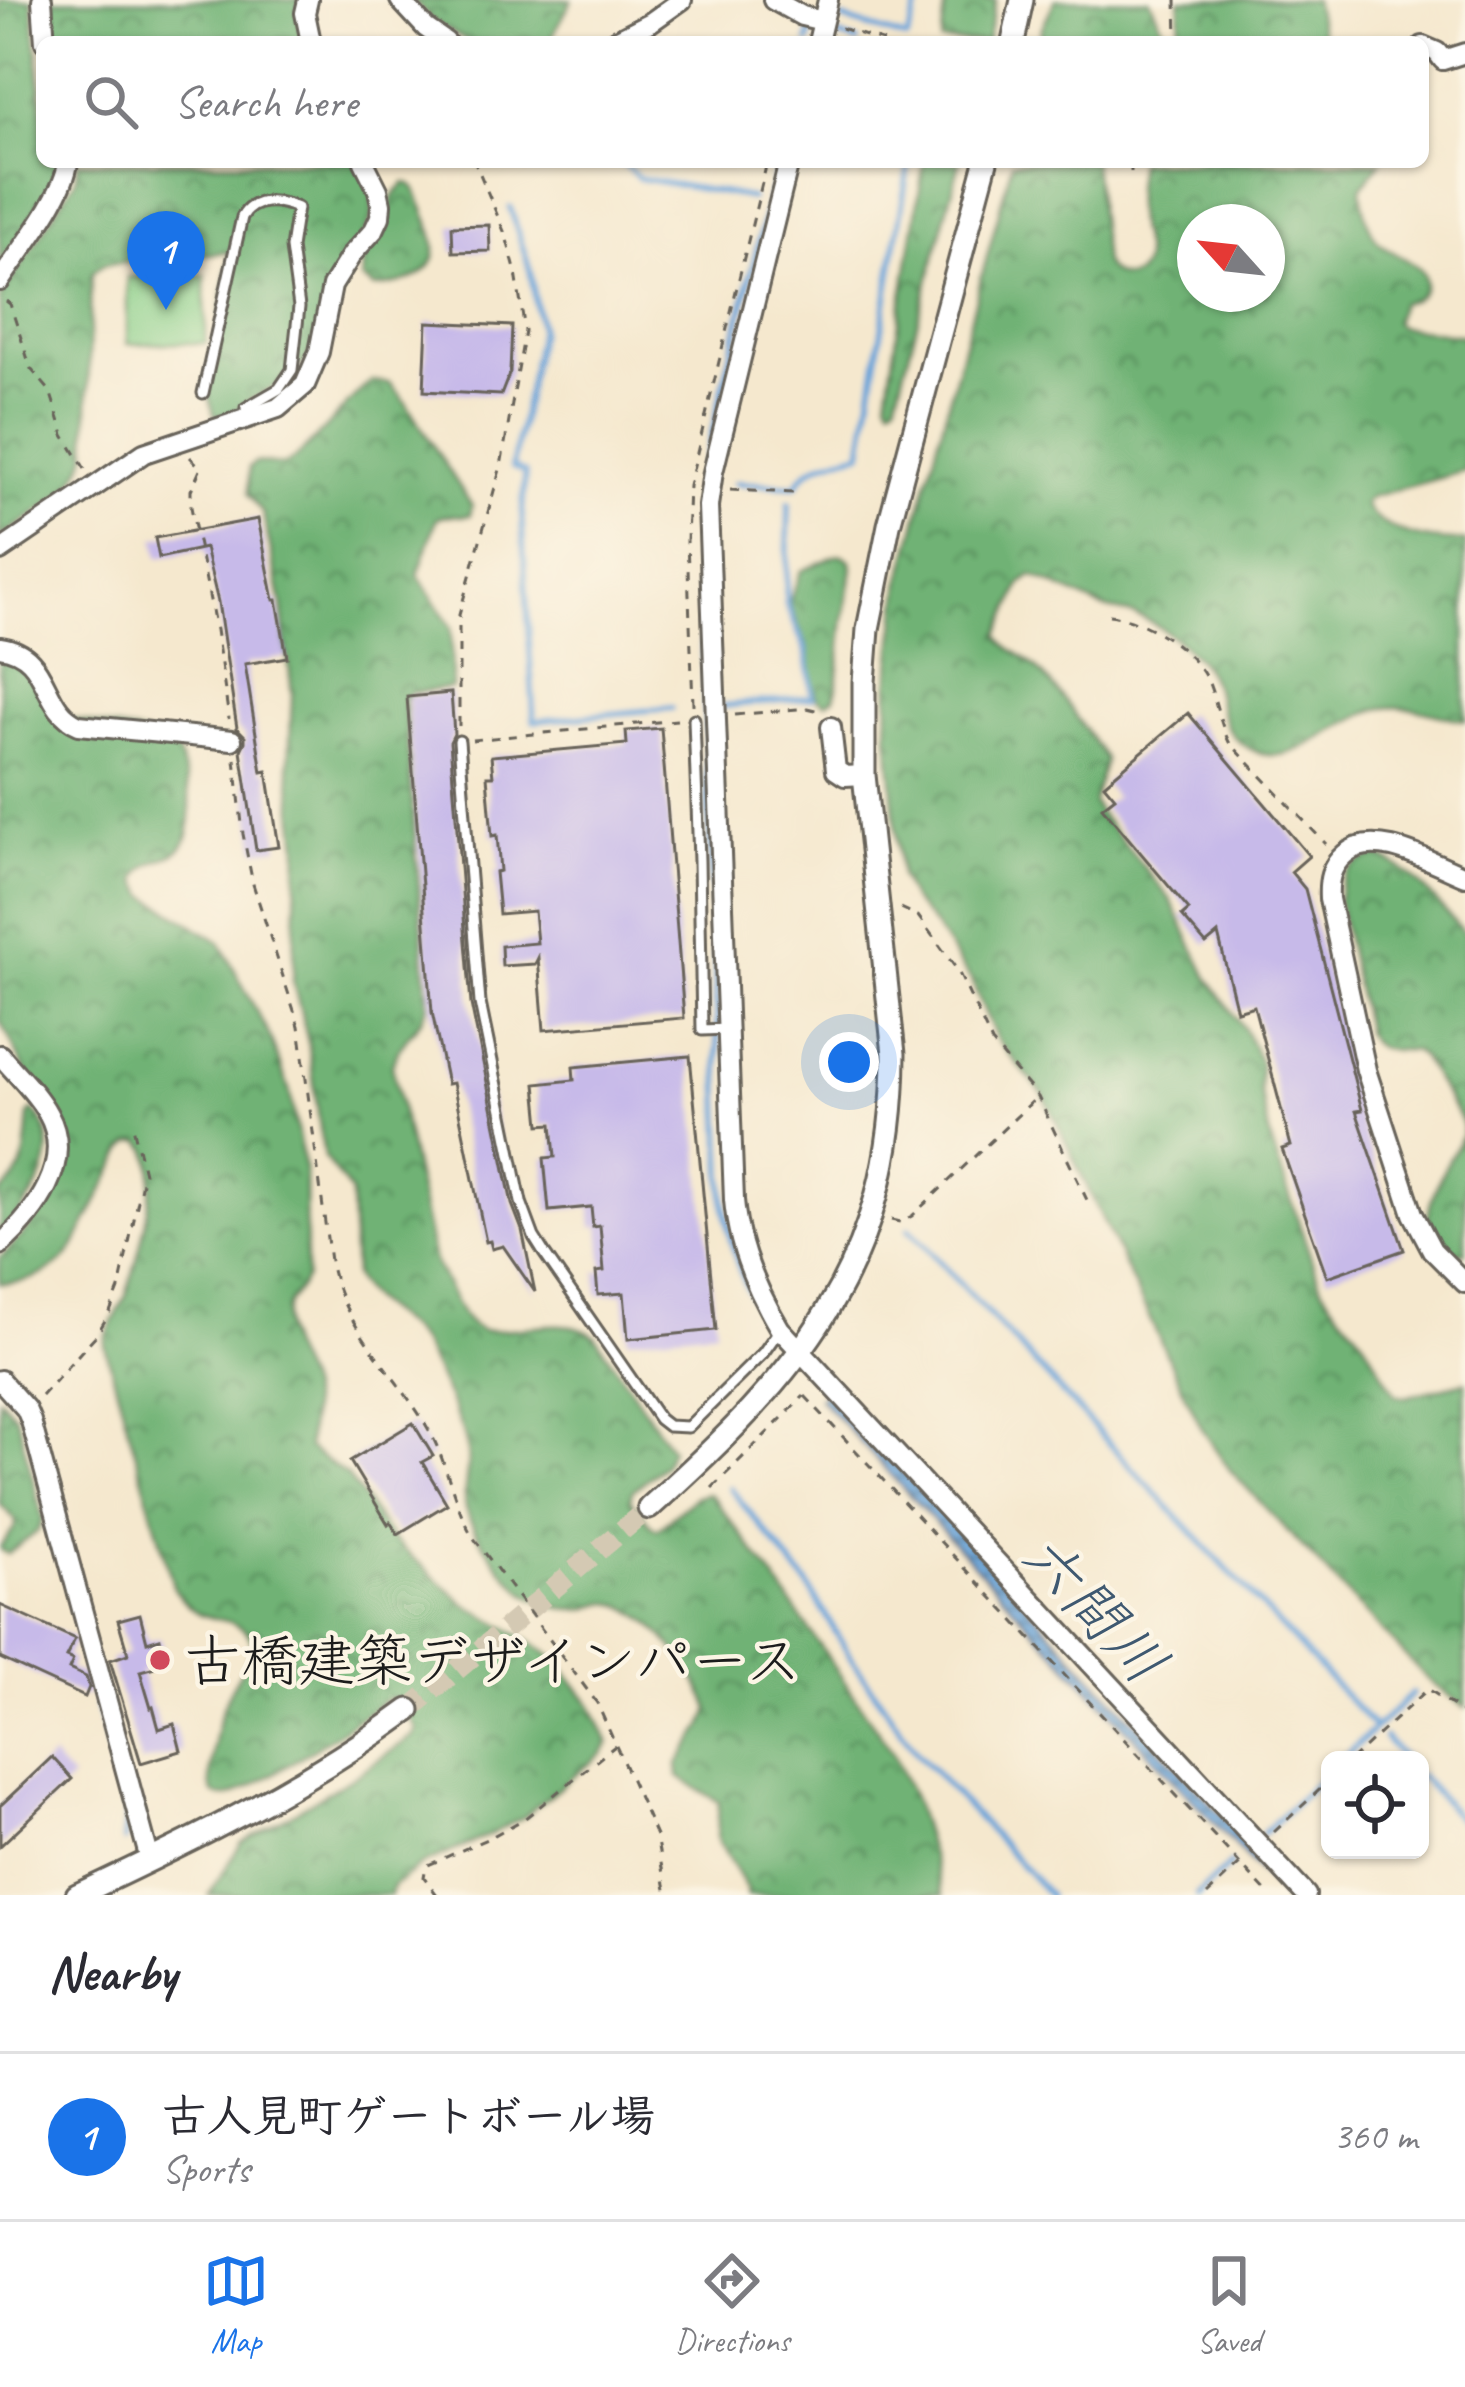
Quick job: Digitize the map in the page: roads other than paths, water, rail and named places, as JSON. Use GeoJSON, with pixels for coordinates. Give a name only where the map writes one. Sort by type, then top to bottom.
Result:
{"type":"FeatureCollection","features":[{"type":"Feature","properties":{"kind":"street"},"geometry":{"type":"LineString","coordinates":[[42,0],[45,36]]}},
{"type":"Feature","properties":{"kind":"street"},"geometry":{"type":"LineString","coordinates":[[308,0],[304,13],[310,36]]}},
{"type":"Feature","properties":{"kind":"street"},"geometry":{"type":"LineString","coordinates":[[400,0],[437,36]]}},
{"type":"Feature","properties":{"kind":"street"},"geometry":{"type":"LineString","coordinates":[[624,36],[682,0]]}},
{"type":"Feature","properties":{"kind":"street"},"geometry":{"type":"LineString","coordinates":[[772,0],[823,22]]}},
{"type":"Feature","properties":{"kind":"street"},"geometry":{"type":"LineString","coordinates":[[820,36],[828,0]]}},
{"type":"Feature","properties":{"kind":"street"},"geometry":{"type":"LineString","coordinates":[[1014,36],[1022,0]]}},
{"type":"Feature","properties":{"kind":"street"},"geometry":{"type":"LineString","coordinates":[[1429,49],[1443,60],[1465,53]]}},
{"type":"Feature","properties":{"kind":"street"},"geometry":{"type":"LineString","coordinates":[[1,289],[68,168]]}},
{"type":"Feature","properties":{"kind":"street"},"geometry":{"type":"LineString","coordinates":[[0,550],[144,453],[278,408],[293,398],[314,369],[332,286],[380,218],[378,190],[367,168]]}},
{"type":"Feature","properties":{"kind":"street"},"geometry":{"type":"LineString","coordinates":[[788,168],[710,488],[707,523],[719,1029],[736,1221],[757,1288],[780,1329],[1248,1856],[1306,1895]]}},
{"type":"Feature","properties":{"kind":"street"},"geometry":{"type":"LineString","coordinates":[[649,1508],[728,1434],[801,1353],[842,1288],[872,1217],[890,1137],[894,1054],[864,775],[864,682],[877,577],[984,168]]}},
{"type":"Feature","properties":{"kind":"street"},"geometry":{"type":"LineString","coordinates":[[0,647],[32,662],[60,712],[79,725],[232,740]]}},
{"type":"Feature","properties":{"kind":"street"},"geometry":{"type":"LineString","coordinates":[[831,727],[836,770],[845,776],[864,775]]}},
{"type":"Feature","properties":{"kind":"street"},"geometry":{"type":"LineString","coordinates":[[1465,876],[1378,843],[1364,844],[1340,859],[1328,885],[1366,1070],[1421,1233],[1444,1266],[1465,1282]]}},
{"type":"Feature","properties":{"kind":"street"},"geometry":{"type":"LineString","coordinates":[[0,1055],[50,1116],[58,1152],[55,1170],[39,1199],[0,1245]]}},
{"type":"Feature","properties":{"kind":"street"},"geometry":{"type":"LineString","coordinates":[[0,1380],[26,1409],[151,1860]]}},
{"type":"Feature","properties":{"kind":"street"},"geometry":{"type":"LineString","coordinates":[[77,1895],[123,1883],[151,1860],[304,1781],[409,1710]]}},
{"type":"Feature","properties":{"kind":"lane"},"geometry":{"type":"LineString","coordinates":[[203,393],[242,217],[257,202],[297,208],[292,248],[299,307],[292,370],[279,388],[246,408],[248,418]]}},
{"type":"Feature","properties":{"kind":"lane"},"geometry":{"type":"LineString","coordinates":[[694,719],[701,1030],[719,1029]]}},
{"type":"Feature","properties":{"kind":"lane"},"geometry":{"type":"LineString","coordinates":[[459,741],[480,1003],[521,1202],[534,1237],[668,1426],[688,1427],[764,1353],[780,1329]]}},
{"type":"Feature","properties":{"kind":"water"},"geometry":{"type":"Polygon","coordinates":[[[826,1390],[1296,1895],[1281,1895],[819,1398],[826,1390]]]}},
{"type":"Feature","properties":{"kind":"waterway"},"geometry":{"type":"LineString","coordinates":[[908,36],[920,0]]}},
{"type":"Feature","properties":{"kind":"waterway"},"geometry":{"type":"LineString","coordinates":[[843,19],[897,36]]}},
{"type":"Feature","properties":{"kind":"waterway"},"geometry":{"type":"LineString","coordinates":[[809,36],[812,25]]}},
{"type":"Feature","properties":{"kind":"waterway"},"geometry":{"type":"LineString","coordinates":[[628,168],[639,178],[751,198]]}},
{"type":"Feature","properties":{"kind":"waterway"},"geometry":{"type":"LineString","coordinates":[[768,1329],[739,1267],[724,1201],[698,523],[703,470],[777,168]]}},
{"type":"Feature","properties":{"kind":"waterway"},"geometry":{"type":"LineString","coordinates":[[735,483],[796,486],[816,466],[862,452],[908,168]]}},
{"type":"Feature","properties":{"kind":"waterway"},"geometry":{"type":"LineString","coordinates":[[510,207],[530,270],[540,329],[512,467],[525,473],[522,520],[534,721],[672,708]]}},
{"type":"Feature","properties":{"kind":"waterway"},"geometry":{"type":"LineString","coordinates":[[723,706],[813,697],[806,650],[786,603],[789,503]]}},
{"type":"Feature","properties":{"kind":"waterway"},"geometry":{"type":"LineString","coordinates":[[909,1229],[1375,1728]]}},
{"type":"Feature","properties":{"kind":"waterway"},"geometry":{"type":"LineString","coordinates":[[730,1488],[806,1582],[851,1658],[918,1754],[1049,1895]]}},
{"type":"Feature","properties":{"kind":"waterway"},"geometry":{"type":"LineString","coordinates":[[82,1647],[86,1662]]}},
{"type":"Feature","properties":{"kind":"waterway"},"geometry":{"type":"LineString","coordinates":[[90,1674],[95,1695]]}},
{"type":"Feature","properties":{"kind":"waterway"},"geometry":{"type":"LineString","coordinates":[[1351,1751],[1412,1694]]}},
{"type":"Feature","properties":{"kind":"waterway"},"geometry":{"type":"LineString","coordinates":[[97,1704],[117,1776]]}},
{"type":"Feature","properties":{"kind":"waterway"},"geometry":{"type":"LineString","coordinates":[[1385,1738],[1397,1751]]}},
{"type":"Feature","properties":{"kind":"waterway"},"geometry":{"type":"LineString","coordinates":[[1263,1833],[1321,1778]]}},
{"type":"Feature","properties":{"kind":"waterway"},"geometry":{"type":"LineString","coordinates":[[118,1780],[127,1811],[124,1840]]}},
{"type":"Feature","properties":{"kind":"waterway"},"geometry":{"type":"LineString","coordinates":[[1429,1786],[1465,1825]]}},
{"type":"Feature","properties":{"kind":"waterway"},"geometry":{"type":"LineString","coordinates":[[1197,1895],[1230,1864]]}},
{"type":"Feature","properties":{"kind":"tunnel"},"geometry":{"type":"LineString","coordinates":[[409,1710],[649,1508]]}},
{"type":"Feature","properties":{"kind":"place","name":"古人見町ゲートボール場"},"geometry":{"type":"Point","coordinates":[166,310]}},
{"type":"Feature","properties":{"kind":"place","name":"古橋建築デザインパース"},"geometry":{"type":"Point","coordinates":[160,1660]}},
{"type":"Feature","properties":{"kind":"water label","name":"六間川"},"geometry":{"type":"Point","coordinates":[1095,1608]}}]}
